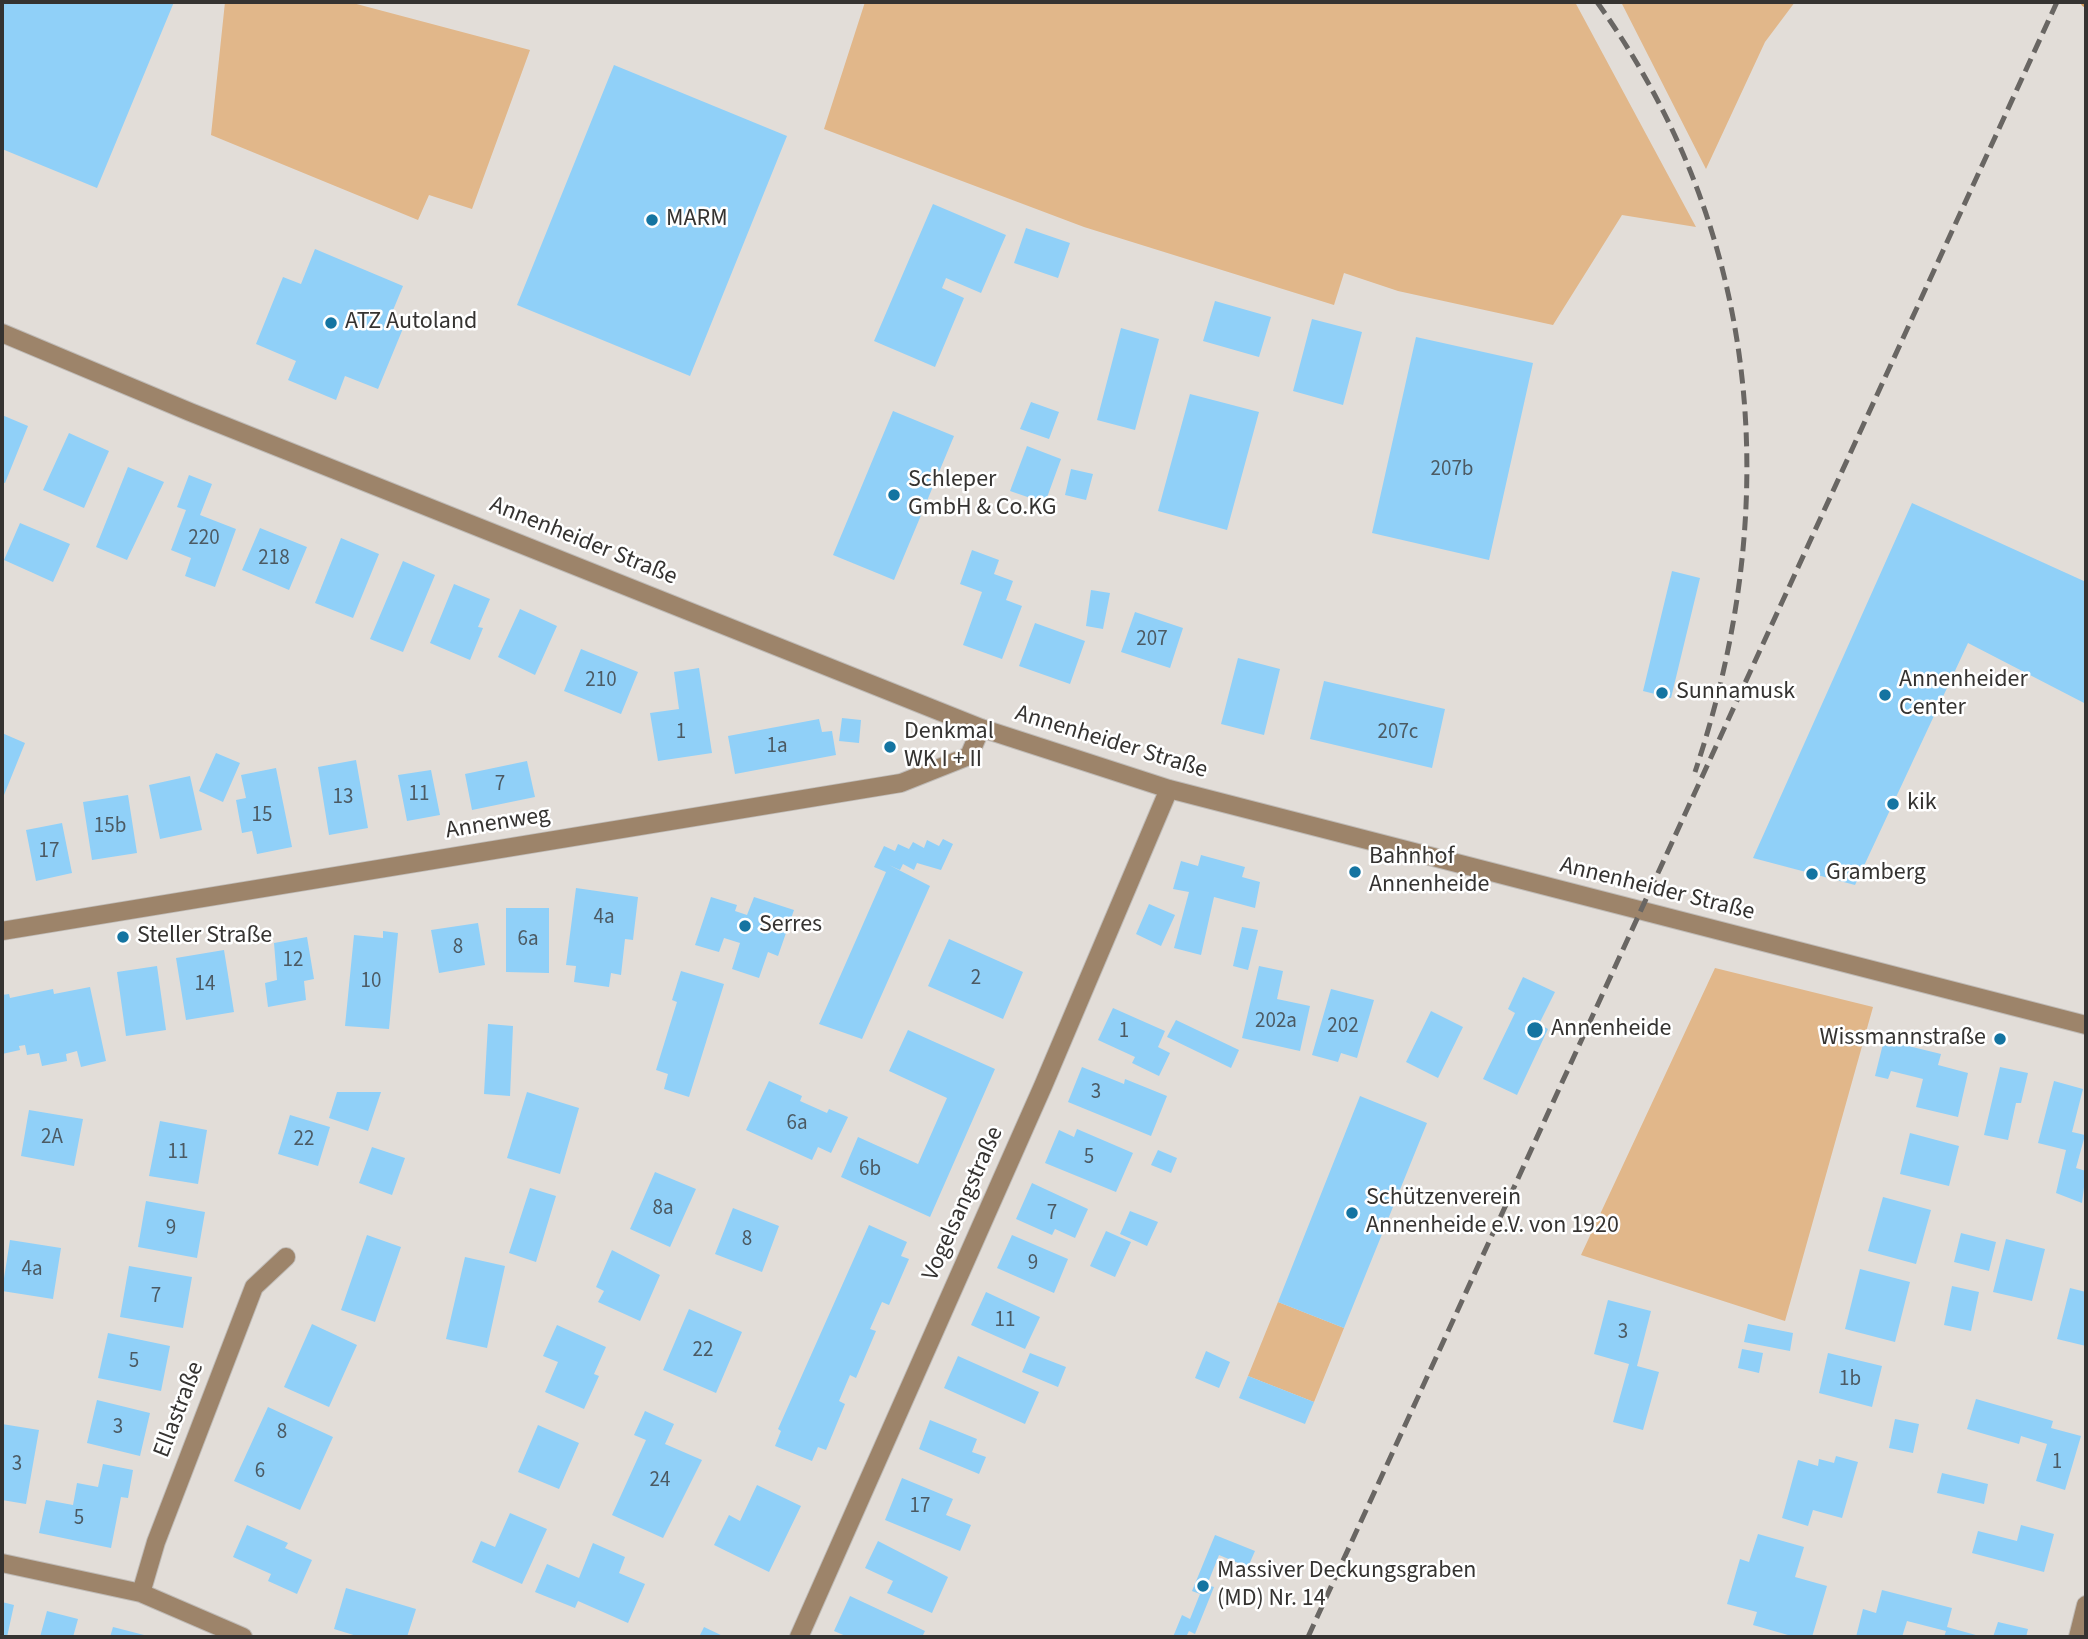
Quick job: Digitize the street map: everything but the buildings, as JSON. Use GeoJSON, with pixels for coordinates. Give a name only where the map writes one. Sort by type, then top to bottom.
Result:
{"type":"FeatureCollection","features":[{"type":"Feature","properties":{"kind":"street","name":"Annenheider Straße"},"geometry":{"type":"LineString","coordinates":[[2,333],[203,417],[981,727],[1169,789],[2086,1025]]}},
{"type":"Feature","properties":{"kind":"street","name":"Annenweg"},"geometry":{"type":"LineString","coordinates":[[2,931],[901,783],[969,756],[981,727]]}},
{"type":"Feature","properties":{"kind":"street","name":"Vogelsangstraße"},"geometry":{"type":"LineString","coordinates":[[799,1637],[1043,1086],[1169,789]]}},
{"type":"Feature","properties":{"kind":"street","name":"Ellastraße"},"geometry":{"type":"LineString","coordinates":[[141,1593],[156,1542],[254,1287],[286,1257]]}},
{"type":"Feature","properties":{"kind":"street"},"geometry":{"type":"LineString","coordinates":[[2,1563],[141,1593],[243,1637]]}},
{"type":"Feature","properties":{"kind":"street"},"geometry":{"type":"LineString","coordinates":[[2078,1637],[2086,1605]]}},
{"type":"Feature","properties":{"kind":"shaded area"},"geometry":{"type":"Polygon","coordinates":[[[225,2],[349,2],[530,50],[472,209],[429,195],[418,220],[211,135],[225,2]]]}},
{"type":"Feature","properties":{"kind":"shaded area"},"geometry":{"type":"Polygon","coordinates":[[[865,2],[1575,2],[1696,227],[1622,215],[1553,325],[1398,291],[1344,273],[1334,305],[1084,227],[824,129],[865,2]]]}},
{"type":"Feature","properties":{"kind":"shaded area"},"geometry":{"type":"Polygon","coordinates":[[[1621,2],[1795,2],[1765,42],[1706,169],[1621,2]]]}},
{"type":"Feature","properties":{"kind":"shaded area"},"geometry":{"type":"Polygon","coordinates":[[[1715,968],[1873,1007],[1785,1321],[1581,1255],[1715,968]]]}},
{"type":"Feature","properties":{"kind":"shaded area"},"geometry":{"type":"Polygon","coordinates":[[[1278,1302],[1344,1328],[1314,1402],[1248,1376],[1278,1302]]]}},
{"type":"Feature","properties":{"kind":"railway"},"geometry":{"type":"LineString","coordinates":[[1597,2],[1653,91],[1695,183],[1724,277],[1742,374],[1747,473],[1741,572],[1723,672],[1695,772]]}},
{"type":"Feature","properties":{"kind":"railway"},"geometry":{"type":"LineString","coordinates":[[1308,1637],[2057,2]]}},
{"type":"Feature","properties":{"kind":"place","name":"MARM"},"geometry":{"type":"Point","coordinates":[652,220]}},
{"type":"Feature","properties":{"kind":"place","name":"ATZ Autoland"},"geometry":{"type":"Point","coordinates":[331,323]}},
{"type":"Feature","properties":{"kind":"place","name":"Schleper GmbH & Co.KG"},"geometry":{"type":"Point","coordinates":[894,495]}},
{"type":"Feature","properties":{"kind":"place","name":"Sunnamusk"},"geometry":{"type":"Point","coordinates":[1662,693]}},
{"type":"Feature","properties":{"kind":"place","name":"Annenheider Center"},"geometry":{"type":"Point","coordinates":[1885,695]}},
{"type":"Feature","properties":{"kind":"place","name":"Denkmal WK I + II"},"geometry":{"type":"Point","coordinates":[890,747]}},
{"type":"Feature","properties":{"kind":"place","name":"kik"},"geometry":{"type":"Point","coordinates":[1893,804]}},
{"type":"Feature","properties":{"kind":"place","name":"Bahnhof Annenheide"},"geometry":{"type":"Point","coordinates":[1355,872]}},
{"type":"Feature","properties":{"kind":"place","name":"Gramberg"},"geometry":{"type":"Point","coordinates":[1812,874]}},
{"type":"Feature","properties":{"kind":"place","name":"Serres"},"geometry":{"type":"Point","coordinates":[745,926]}},
{"type":"Feature","properties":{"kind":"place","name":"Steller Straße"},"geometry":{"type":"Point","coordinates":[123,937]}},
{"type":"Feature","properties":{"kind":"place","name":"Annenheide"},"geometry":{"type":"Point","coordinates":[1535,1030]}},
{"type":"Feature","properties":{"kind":"place","name":"Wissmannstraße"},"geometry":{"type":"Point","coordinates":[2000,1039]}},
{"type":"Feature","properties":{"kind":"place","name":"Schützenverein Annenheide e.V. von 1920"},"geometry":{"type":"Point","coordinates":[1352,1213]}},
{"type":"Feature","properties":{"kind":"place","name":"Massiver Deckungsgraben (MD) Nr. 14"},"geometry":{"type":"Point","coordinates":[1203,1586]}}]}
